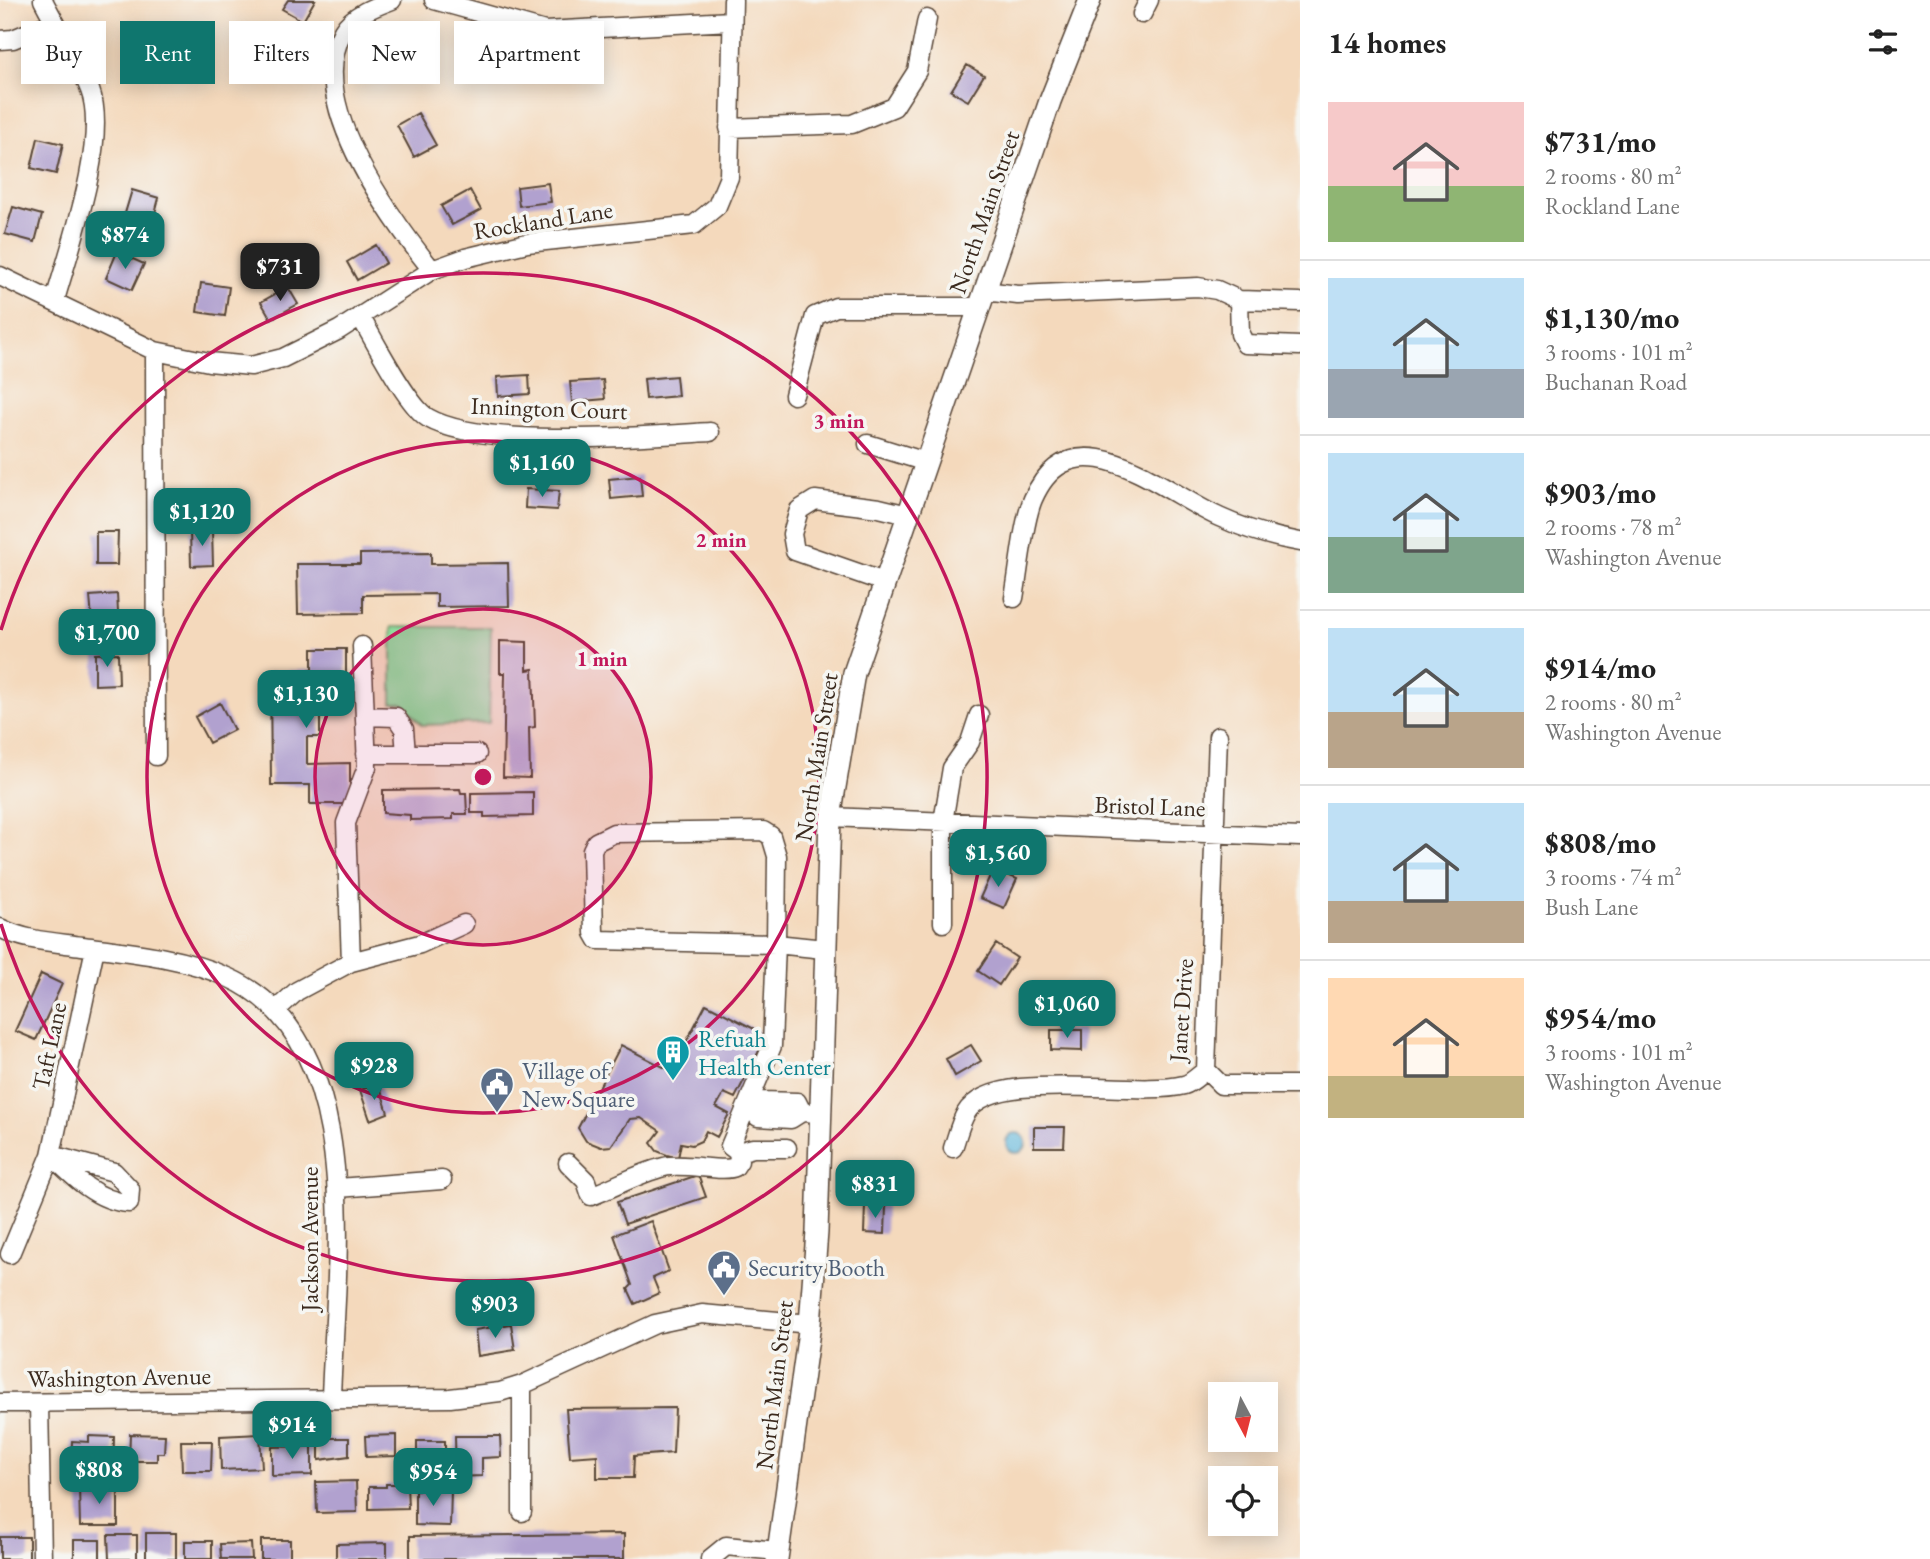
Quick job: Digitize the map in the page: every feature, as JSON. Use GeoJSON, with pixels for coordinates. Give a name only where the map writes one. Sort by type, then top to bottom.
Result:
{"type":"FeatureCollection","features":[{"type":"Feature","properties":{"kind":"main road","name":"North Main Street"},"geometry":{"type":"LineString","coordinates":[[778,1555],[810,1324],[817,1231],[811,1113],[824,949],[830,817],[853,673],[1050,101],[1090,0]]}},
{"type":"Feature","properties":{"kind":"street"},"geometry":{"type":"LineString","coordinates":[[43,0],[54,21]]}},
{"type":"Feature","properties":{"kind":"street"},"geometry":{"type":"LineString","coordinates":[[391,0],[370,8],[343,30],[331,69],[340,111],[363,169],[397,225],[432,270]]}},
{"type":"Feature","properties":{"kind":"street"},"geometry":{"type":"LineString","coordinates":[[434,0],[545,31],[732,21]]}},
{"type":"Feature","properties":{"kind":"street","name":"Rockland Lane"},"geometry":{"type":"LineString","coordinates":[[0,276],[55,300],[155,351],[209,362],[251,366],[283,358],[360,316],[432,270],[527,243],[694,225],[717,206],[729,177],[733,0]]}},
{"type":"Feature","properties":{"kind":"street"},"geometry":{"type":"LineString","coordinates":[[729,128],[852,124],[894,107],[917,71],[927,19]]}},
{"type":"Feature","properties":{"kind":"street"},"geometry":{"type":"LineString","coordinates":[[0,40],[21,36]]}},
{"type":"Feature","properties":{"kind":"street"},"geometry":{"type":"LineString","coordinates":[[55,300],[90,178],[94,138],[91,92],[87,84]]}},
{"type":"Feature","properties":{"kind":"street"},"geometry":{"type":"LineString","coordinates":[[794,395],[815,316],[835,307],[1198,287],[1217,289],[1239,300],[1300,302]]}},
{"type":"Feature","properties":{"kind":"street"},"geometry":{"type":"LineString","coordinates":[[1239,300],[1240,334],[1245,344],[1300,346]]}},
{"type":"Feature","properties":{"kind":"street","name":"Innington Court"},"geometry":{"type":"LineString","coordinates":[[360,316],[401,384],[426,418],[458,429],[509,435],[607,438],[710,432]]}},
{"type":"Feature","properties":{"kind":"street"},"geometry":{"type":"LineString","coordinates":[[155,351],[156,756]]}},
{"type":"Feature","properties":{"kind":"street"},"geometry":{"type":"LineString","coordinates":[[867,444],[926,462]]}},
{"type":"Feature","properties":{"kind":"street"},"geometry":{"type":"LineString","coordinates":[[1014,598],[1032,500],[1049,472],[1076,458],[1103,458],[1124,464],[1217,517],[1272,537],[1300,542]]}},
{"type":"Feature","properties":{"kind":"street"},"geometry":{"type":"LineString","coordinates":[[884,582],[795,551],[792,534],[799,510],[815,500],[879,508],[908,515]]}},
{"type":"Feature","properties":{"kind":"street"},"geometry":{"type":"LineString","coordinates":[[351,962],[346,823],[367,767],[362,646]]}},
{"type":"Feature","properties":{"kind":"street"},"geometry":{"type":"LineString","coordinates":[[943,923],[943,822],[952,768],[970,742],[979,715]]}},
{"type":"Feature","properties":{"kind":"street"},"geometry":{"type":"LineString","coordinates":[[365,716],[396,717],[404,729],[406,754]]}},
{"type":"Feature","properties":{"kind":"street","name":"Janet Drive"},"geometry":{"type":"LineString","coordinates":[[953,1148],[967,1111],[988,1094],[1016,1087],[1152,1089],[1186,1084],[1206,1070],[1218,736]]}},
{"type":"Feature","properties":{"kind":"street"},"geometry":{"type":"LineString","coordinates":[[366,754],[477,754]]}},
{"type":"Feature","properties":{"kind":"street","name":"Bristol Lane"},"geometry":{"type":"LineString","coordinates":[[830,817],[1300,837]]}},
{"type":"Feature","properties":{"kind":"street"},"geometry":{"type":"LineString","coordinates":[[568,1163],[586,1181],[591,1196],[664,1167],[735,1167],[739,1161],[734,1149],[772,1046],[776,944],[777,856],[771,836],[763,831],[614,833],[596,842],[592,850],[594,933],[598,940],[727,941],[776,944],[824,949]]}},
{"type":"Feature","properties":{"kind":"street"},"geometry":{"type":"LineString","coordinates":[[276,1010],[297,991],[351,962],[421,944],[464,924]]}},
{"type":"Feature","properties":{"kind":"street","name":"Jackson Avenue"},"geometry":{"type":"LineString","coordinates":[[0,928],[22,939],[158,957],[228,977],[276,1010],[293,1029],[316,1074],[327,1109],[338,1188],[331,1397]]}},
{"type":"Feature","properties":{"kind":"street","name":"Taft Lane"},"geometry":{"type":"LineString","coordinates":[[10,1254],[51,1155],[95,948]]}},
{"type":"Feature","properties":{"kind":"street"},"geometry":{"type":"LineString","coordinates":[[1206,1070],[1222,1085],[1300,1085]]}},
{"type":"Feature","properties":{"kind":"street"},"geometry":{"type":"LineString","coordinates":[[750,1108],[762,1101],[797,1102],[811,1113]]}},
{"type":"Feature","properties":{"kind":"street"},"geometry":{"type":"LineString","coordinates":[[734,1149],[787,1148]]}},
{"type":"Feature","properties":{"kind":"street"},"geometry":{"type":"LineString","coordinates":[[338,1188],[442,1180]]}},
{"type":"Feature","properties":{"kind":"street","name":"Washington Avenue"},"geometry":{"type":"LineString","coordinates":[[0,1403],[331,1397],[450,1398],[500,1392],[522,1385],[655,1324],[702,1314],[810,1324]]}},
{"type":"Feature","properties":{"kind":"street"},"geometry":{"type":"LineString","coordinates":[[522,1385],[522,1512]]}},
{"type":"Feature","properties":{"kind":"street"},"geometry":{"type":"LineString","coordinates":[[39,1403],[42,1559]]}},
{"type":"Feature","properties":{"kind":"street"},"geometry":{"type":"LineString","coordinates":[[710,1559],[726,1546],[778,1555]]}},
{"type":"Feature","properties":{"kind":"green space"},"geometry":{"type":"Polygon","coordinates":[[[392,627],[491,627],[489,723],[422,725],[402,703],[392,703],[392,627]]]}},
{"type":"Feature","properties":{"kind":"water"},"geometry":{"type":"Polygon","coordinates":[[[1016,1133],[1023,1136],[1026,1143],[1023,1150],[1016,1153],[1009,1150],[1006,1143],[1009,1136],[1016,1133]]]}},
{"type":"Feature","properties":{"kind":"building"},"geometry":{"type":"Polygon","coordinates":[[[288,0],[315,0],[303,21],[282,9],[288,0]]]}},
{"type":"Feature","properties":{"kind":"building"},"geometry":{"type":"Polygon","coordinates":[[[967,65],[984,75],[968,101],[951,91],[967,65]]]}},
{"type":"Feature","properties":{"kind":"building"},"geometry":{"type":"Polygon","coordinates":[[[418,113],[436,145],[414,157],[397,125],[418,113]]]}},
{"type":"Feature","properties":{"kind":"building"},"geometry":{"type":"Polygon","coordinates":[[[38,138],[63,144],[56,174],[31,168],[38,138]]]}},
{"type":"Feature","properties":{"kind":"building"},"geometry":{"type":"Polygon","coordinates":[[[548,183],[551,202],[519,206],[517,187],[548,183]]]}},
{"type":"Feature","properties":{"kind":"building"},"geometry":{"type":"Polygon","coordinates":[[[132,190],[159,198],[151,228],[123,220],[132,190]]]}},
{"type":"Feature","properties":{"kind":"building"},"geometry":{"type":"Polygon","coordinates":[[[470,190],[481,210],[452,225],[441,206],[470,190]]]}},
{"type":"Feature","properties":{"kind":"building"},"geometry":{"type":"Polygon","coordinates":[[[13,207],[42,215],[35,242],[5,234],[13,207]]]}},
{"type":"Feature","properties":{"kind":"building"},"geometry":{"type":"Polygon","coordinates":[[[376,245],[386,263],[357,280],[347,262],[376,245]]]}},
{"type":"Feature","properties":{"kind":"building"},"geometry":{"type":"Polygon","coordinates":[[[117,252],[144,264],[132,290],[106,278],[117,252]]]}},
{"type":"Feature","properties":{"kind":"building"},"geometry":{"type":"Polygon","coordinates":[[[201,283],[229,287],[225,316],[197,312],[201,283]]]}},
{"type":"Feature","properties":{"kind":"building"},"geometry":{"type":"Polygon","coordinates":[[[288,287],[298,304],[271,319],[261,302],[288,287]]]}},
{"type":"Feature","properties":{"kind":"building"},"geometry":{"type":"Polygon","coordinates":[[[529,375],[530,394],[498,396],[497,377],[529,375]]]}},
{"type":"Feature","properties":{"kind":"building"},"geometry":{"type":"Polygon","coordinates":[[[676,376],[678,396],[646,399],[644,379],[676,376]]]}},
{"type":"Feature","properties":{"kind":"building"},"geometry":{"type":"Polygon","coordinates":[[[603,380],[605,399],[572,402],[570,382],[603,380]]]}},
{"type":"Feature","properties":{"kind":"building"},"geometry":{"type":"Polygon","coordinates":[[[640,476],[642,496],[611,499],[609,479],[640,476]]]}},
{"type":"Feature","properties":{"kind":"building"},"geometry":{"type":"Polygon","coordinates":[[[526,489],[559,491],[557,510],[525,508],[526,489]]]}},
{"type":"Feature","properties":{"kind":"building"},"geometry":{"type":"Polygon","coordinates":[[[212,530],[213,565],[191,566],[190,531],[212,530]]]}},
{"type":"Feature","properties":{"kind":"building"},"geometry":{"type":"Polygon","coordinates":[[[96,532],[118,532],[117,565],[96,565],[96,532]]]}},
{"type":"Feature","properties":{"kind":"building"},"geometry":{"type":"Polygon","coordinates":[[[431,553],[431,564],[508,563],[509,606],[437,607],[437,594],[363,595],[363,613],[298,614],[297,564],[360,564],[360,554],[431,553]]]}},
{"type":"Feature","properties":{"kind":"building"},"geometry":{"type":"Polygon","coordinates":[[[117,594],[119,630],[93,632],[90,596],[117,594]]]}},
{"type":"Feature","properties":{"kind":"building"},"geometry":{"type":"Polygon","coordinates":[[[500,641],[527,642],[527,670],[533,669],[535,727],[529,728],[530,778],[503,777],[505,673],[500,673],[500,641]]]}},
{"type":"Feature","properties":{"kind":"building"},"geometry":{"type":"Polygon","coordinates":[[[312,649],[346,649],[346,686],[306,686],[307,717],[320,717],[320,737],[307,737],[307,764],[350,763],[350,804],[310,804],[310,785],[271,785],[270,671],[312,670],[312,649]]]}},
{"type":"Feature","properties":{"kind":"building"},"geometry":{"type":"Polygon","coordinates":[[[118,653],[119,684],[95,685],[95,654],[118,653]]]}},
{"type":"Feature","properties":{"kind":"building"},"geometry":{"type":"Polygon","coordinates":[[[220,703],[234,730],[209,743],[195,717],[220,703]]]}},
{"type":"Feature","properties":{"kind":"building"},"geometry":{"type":"Polygon","coordinates":[[[460,789],[461,793],[466,793],[467,814],[453,814],[453,819],[410,820],[410,815],[383,813],[383,790],[460,789]]]}},
{"type":"Feature","properties":{"kind":"building"},"geometry":{"type":"Polygon","coordinates":[[[533,792],[533,816],[484,817],[484,813],[471,813],[471,793],[533,792]]]}},
{"type":"Feature","properties":{"kind":"building"},"geometry":{"type":"Polygon","coordinates":[[[993,869],[1017,879],[1004,908],[980,898],[993,869]]]}},
{"type":"Feature","properties":{"kind":"building"},"geometry":{"type":"Polygon","coordinates":[[[996,944],[1017,958],[999,985],[978,971],[996,944]]]}},
{"type":"Feature","properties":{"kind":"building"},"geometry":{"type":"Polygon","coordinates":[[[41,974],[62,984],[36,1040],[15,1031],[41,974]]]}},
{"type":"Feature","properties":{"kind":"building","name":"Refuah Health Center"},"geometry":{"type":"Polygon","coordinates":[[[706,1004],[760,1032],[753,1045],[760,1049],[735,1098],[724,1093],[716,1107],[729,1114],[717,1137],[706,1131],[701,1141],[692,1145],[681,1143],[678,1158],[657,1151],[651,1143],[660,1131],[641,1118],[630,1119],[611,1146],[601,1147],[586,1141],[578,1128],[621,1045],[671,1071],[706,1004]]]}},
{"type":"Feature","properties":{"kind":"building"},"geometry":{"type":"Polygon","coordinates":[[[1051,1030],[1082,1030],[1082,1051],[1051,1050],[1051,1030]]]}},
{"type":"Feature","properties":{"kind":"building"},"geometry":{"type":"Polygon","coordinates":[[[971,1045],[981,1061],[955,1076],[946,1059],[971,1045]]]}},
{"type":"Feature","properties":{"kind":"building"},"geometry":{"type":"Polygon","coordinates":[[[379,1084],[388,1113],[370,1120],[360,1090],[379,1084]]]}},
{"type":"Feature","properties":{"kind":"building"},"geometry":{"type":"Polygon","coordinates":[[[1034,1127],[1065,1127],[1064,1147],[1034,1147],[1034,1127]]]}},
{"type":"Feature","properties":{"kind":"building"},"geometry":{"type":"Polygon","coordinates":[[[698,1175],[706,1197],[625,1224],[617,1202],[698,1175]]]}},
{"type":"Feature","properties":{"kind":"building"},"geometry":{"type":"Polygon","coordinates":[[[865,1205],[886,1206],[885,1234],[864,1233],[865,1205]]]}},
{"type":"Feature","properties":{"kind":"building"},"geometry":{"type":"Polygon","coordinates":[[[651,1221],[669,1271],[653,1278],[659,1293],[635,1304],[628,1289],[632,1285],[614,1235],[651,1221]]]}},
{"type":"Feature","properties":{"kind":"building"},"geometry":{"type":"Polygon","coordinates":[[[511,1324],[515,1350],[478,1356],[475,1330],[511,1324]]]}},
{"type":"Feature","properties":{"kind":"building"},"geometry":{"type":"Polygon","coordinates":[[[675,1408],[673,1453],[634,1456],[633,1478],[597,1478],[597,1455],[570,1457],[566,1409],[675,1408]]]}},
{"type":"Feature","properties":{"kind":"building"},"geometry":{"type":"Polygon","coordinates":[[[130,1434],[165,1435],[164,1453],[157,1453],[157,1461],[129,1461],[130,1434]]]}},
{"type":"Feature","properties":{"kind":"building"},"geometry":{"type":"Polygon","coordinates":[[[260,1434],[262,1468],[221,1470],[220,1436],[260,1434]]]}},
{"type":"Feature","properties":{"kind":"building"},"geometry":{"type":"Polygon","coordinates":[[[396,1435],[396,1456],[366,1457],[365,1436],[396,1435]]]}},
{"type":"Feature","properties":{"kind":"building"},"geometry":{"type":"Polygon","coordinates":[[[89,1436],[114,1437],[113,1471],[71,1469],[72,1441],[89,1442],[89,1436]]]}},
{"type":"Feature","properties":{"kind":"building"},"geometry":{"type":"Polygon","coordinates":[[[455,1436],[500,1436],[501,1457],[482,1458],[482,1476],[456,1477],[455,1436]]]}},
{"type":"Feature","properties":{"kind":"building"},"geometry":{"type":"Polygon","coordinates":[[[319,1438],[349,1438],[349,1456],[319,1460],[319,1438]]]}},
{"type":"Feature","properties":{"kind":"building"},"geometry":{"type":"Polygon","coordinates":[[[181,1441],[212,1441],[211,1471],[182,1471],[181,1441]]]}},
{"type":"Feature","properties":{"kind":"building"},"geometry":{"type":"Polygon","coordinates":[[[417,1441],[445,1441],[445,1474],[417,1474],[417,1441]]]}},
{"type":"Feature","properties":{"kind":"building"},"geometry":{"type":"Polygon","coordinates":[[[312,1446],[312,1475],[272,1476],[272,1447],[312,1446]]]}},
{"type":"Feature","properties":{"kind":"building"},"geometry":{"type":"Polygon","coordinates":[[[356,1481],[357,1512],[317,1513],[316,1482],[356,1481]]]}},
{"type":"Feature","properties":{"kind":"building"},"geometry":{"type":"Polygon","coordinates":[[[386,1484],[407,1484],[408,1508],[369,1509],[369,1487],[386,1487],[386,1484]]]}},
{"type":"Feature","properties":{"kind":"building"},"geometry":{"type":"Polygon","coordinates":[[[118,1485],[118,1526],[80,1526],[79,1486],[118,1485]]]}},
{"type":"Feature","properties":{"kind":"building"},"geometry":{"type":"Polygon","coordinates":[[[415,1490],[451,1490],[450,1526],[415,1525],[415,1490]]]}},
{"type":"Feature","properties":{"kind":"building"},"geometry":{"type":"Polygon","coordinates":[[[146,1533],[176,1533],[176,1559],[146,1559],[146,1533]]]}},
{"type":"Feature","properties":{"kind":"building"},"geometry":{"type":"Polygon","coordinates":[[[624,1534],[624,1559],[410,1559],[410,1536],[624,1534]]]}},
{"type":"Feature","properties":{"kind":"building"},"geometry":{"type":"Polygon","coordinates":[[[108,1535],[137,1535],[137,1559],[109,1559],[108,1535]]]}},
{"type":"Feature","properties":{"kind":"building"},"geometry":{"type":"Polygon","coordinates":[[[0,1537],[29,1537],[29,1559],[0,1559],[0,1537]]]}},
{"type":"Feature","properties":{"kind":"building"},"geometry":{"type":"Polygon","coordinates":[[[74,1540],[100,1540],[100,1559],[74,1559],[74,1540]]]}},
{"type":"Feature","properties":{"kind":"building"},"geometry":{"type":"Polygon","coordinates":[[[261,1540],[290,1540],[290,1559],[261,1559],[261,1540]]]}},
{"type":"Feature","properties":{"kind":"building"},"geometry":{"type":"Polygon","coordinates":[[[185,1541],[212,1541],[212,1559],[185,1559],[185,1541]]]}},
{"type":"Feature","properties":{"kind":"building"},"geometry":{"type":"Polygon","coordinates":[[[251,1543],[252,1559],[221,1559],[220,1544],[251,1543]]]}},
{"type":"Feature","properties":{"kind":"building"},"geometry":{"type":"Polygon","coordinates":[[[387,1543],[387,1559],[336,1559],[336,1544],[387,1543]]]}},
{"type":"Feature","properties":{"kind":"place","name":"Refuah Health Center"},"geometry":{"type":"Point","coordinates":[673,1082]}},
{"type":"Feature","properties":{"kind":"place","name":"Village of New Square"},"geometry":{"type":"Point","coordinates":[497,1114]}},
{"type":"Feature","properties":{"kind":"place","name":"Security Booth"},"geometry":{"type":"Point","coordinates":[724,1297]}}]}
